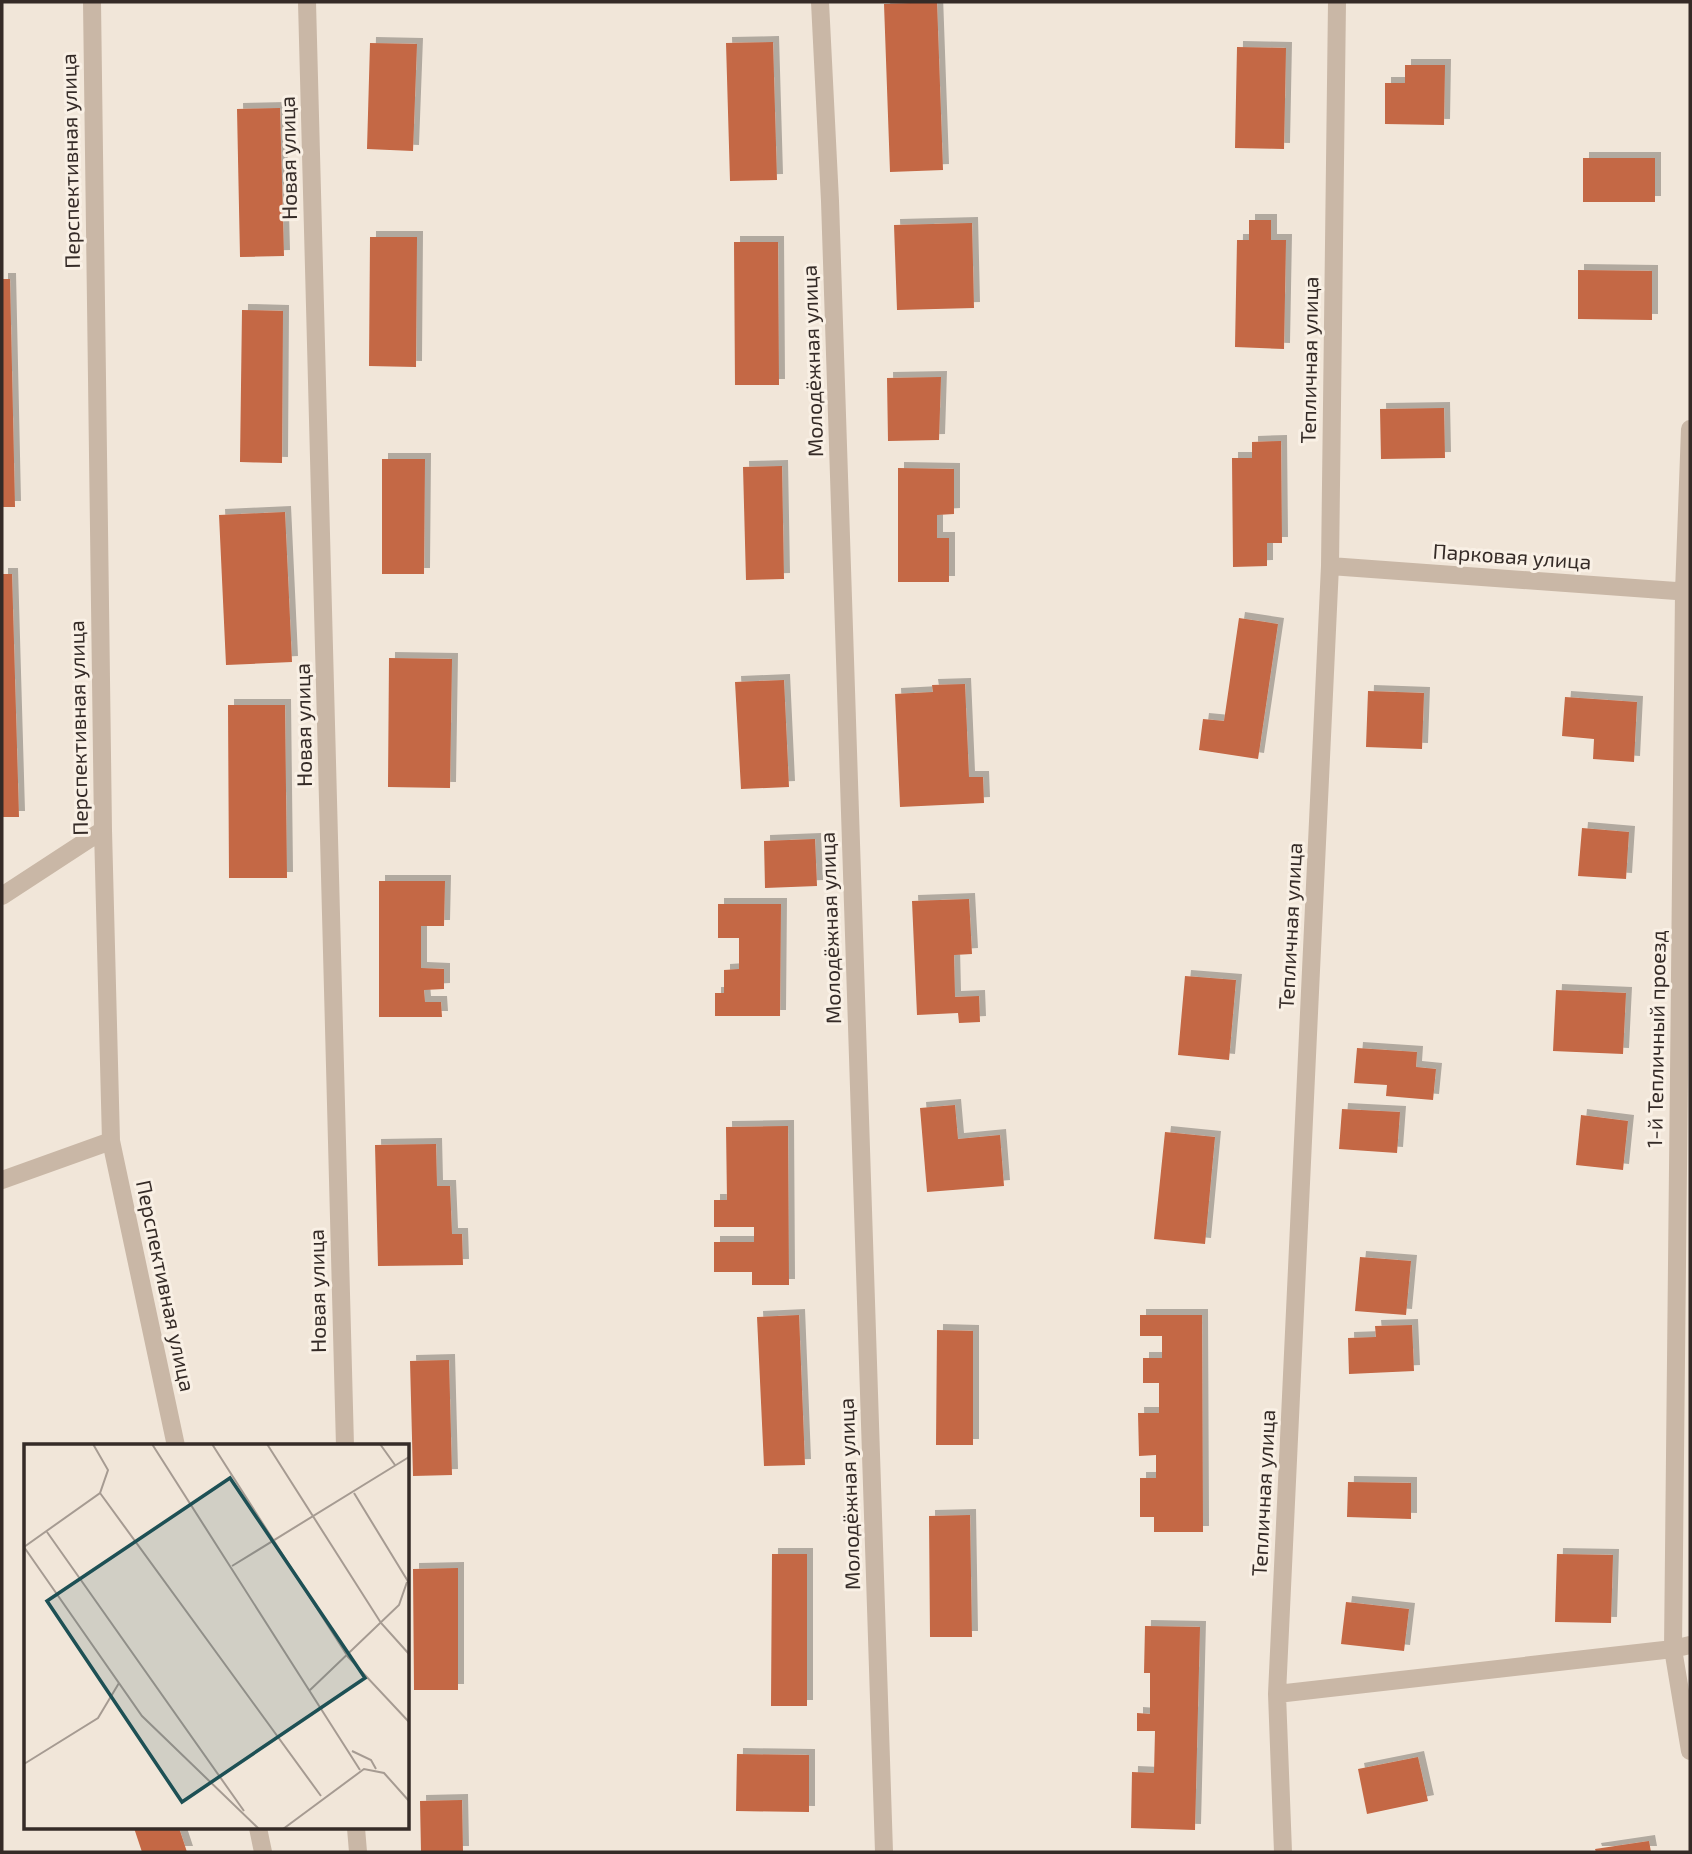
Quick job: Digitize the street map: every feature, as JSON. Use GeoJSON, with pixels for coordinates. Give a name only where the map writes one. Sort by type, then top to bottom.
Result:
{"type":"FeatureCollection","features":[{"type":"Feature","properties":{"kind":"street","name":"Перспективная улица"},"geometry":{"type":"LineString","coordinates":[[92,2],[103,830],[111,1141],[176,1444]]}},
{"type":"Feature","properties":{"kind":"street","name":"Новая улица"},"geometry":{"type":"LineString","coordinates":[[307,2],[345,1444]]}},
{"type":"Feature","properties":{"kind":"street","name":"Молодёжная улица"},"geometry":{"type":"LineString","coordinates":[[820,2],[831,215],[884,1852]]}},
{"type":"Feature","properties":{"kind":"street","name":"Тепличная улица"},"geometry":{"type":"LineString","coordinates":[[1283,1852],[1277,1693],[1330,566],[1337,2]]}},
{"type":"Feature","properties":{"kind":"street","name":"1-й Тепличный проезд"},"geometry":{"type":"LineString","coordinates":[[1690,429],[1682,1647],[1690,1751]]}},
{"type":"Feature","properties":{"kind":"street","name":"Парковая улица"},"geometry":{"type":"LineString","coordinates":[[1330,566],[1687,592]]}},
{"type":"Feature","properties":{"kind":"street"},"geometry":{"type":"LineString","coordinates":[[2,896],[103,830]]}},
{"type":"Feature","properties":{"kind":"street"},"geometry":{"type":"LineString","coordinates":[[2,1180],[111,1141]]}},
{"type":"Feature","properties":{"kind":"street"},"geometry":{"type":"LineString","coordinates":[[1277,1693],[1682,1647]]}},
{"type":"Feature","properties":{"kind":"street"},"geometry":{"type":"LineString","coordinates":[[258,1829],[263,1852]]}},
{"type":"Feature","properties":{"kind":"street"},"geometry":{"type":"LineString","coordinates":[[356,1829],[358,1852]]}},
{"type":"Feature","properties":{"kind":"building"},"geometry":{"type":"Polygon","coordinates":[[[937,2],[943,170],[890,172],[884,4],[937,2]]]}},
{"type":"Feature","properties":{"kind":"building"},"geometry":{"type":"Polygon","coordinates":[[[773,42],[777,180],[730,181],[726,43],[773,42]]]}},
{"type":"Feature","properties":{"kind":"building"},"geometry":{"type":"Polygon","coordinates":[[[370,43],[417,44],[413,151],[367,149],[370,43]]]}},
{"type":"Feature","properties":{"kind":"building"},"geometry":{"type":"Polygon","coordinates":[[[1237,47],[1286,48],[1284,149],[1235,148],[1237,47]]]}},
{"type":"Feature","properties":{"kind":"building"},"geometry":{"type":"Polygon","coordinates":[[[1405,65],[1445,65],[1444,125],[1385,124],[1385,83],[1405,83],[1405,65]]]}},
{"type":"Feature","properties":{"kind":"building"},"geometry":{"type":"Polygon","coordinates":[[[280,108],[284,256],[240,257],[237,109],[280,108]]]}},
{"type":"Feature","properties":{"kind":"building"},"geometry":{"type":"Polygon","coordinates":[[[1583,158],[1655,158],[1655,202],[1583,202],[1583,158]]]}},
{"type":"Feature","properties":{"kind":"building"},"geometry":{"type":"Polygon","coordinates":[[[1249,220],[1271,220],[1271,240],[1286,240],[1284,349],[1235,347],[1237,240],[1249,240],[1249,220]]]}},
{"type":"Feature","properties":{"kind":"building"},"geometry":{"type":"Polygon","coordinates":[[[972,223],[974,308],[897,310],[894,225],[972,223]]]}},
{"type":"Feature","properties":{"kind":"building"},"geometry":{"type":"Polygon","coordinates":[[[370,237],[417,237],[416,367],[369,366],[370,237]]]}},
{"type":"Feature","properties":{"kind":"building"},"geometry":{"type":"Polygon","coordinates":[[[734,242],[778,242],[779,385],[735,385],[734,242]]]}},
{"type":"Feature","properties":{"kind":"building"},"geometry":{"type":"Polygon","coordinates":[[[1578,270],[1652,271],[1652,320],[1578,319],[1578,270]]]}},
{"type":"Feature","properties":{"kind":"building"},"geometry":{"type":"Polygon","coordinates":[[[2,279],[10,279],[15,507],[2,507],[2,279]]]}},
{"type":"Feature","properties":{"kind":"building"},"geometry":{"type":"Polygon","coordinates":[[[242,310],[283,311],[282,463],[240,462],[242,310]]]}},
{"type":"Feature","properties":{"kind":"building"},"geometry":{"type":"Polygon","coordinates":[[[941,377],[939,440],[888,441],[887,378],[941,377]]]}},
{"type":"Feature","properties":{"kind":"building"},"geometry":{"type":"Polygon","coordinates":[[[1444,408],[1445,458],[1381,459],[1380,409],[1444,408]]]}},
{"type":"Feature","properties":{"kind":"building"},"geometry":{"type":"Polygon","coordinates":[[[1281,441],[1282,543],[1267,543],[1267,566],[1233,567],[1232,458],[1252,458],[1252,442],[1281,441]]]}},
{"type":"Feature","properties":{"kind":"building"},"geometry":{"type":"Polygon","coordinates":[[[382,459],[425,459],[424,574],[382,574],[382,459]]]}},
{"type":"Feature","properties":{"kind":"building"},"geometry":{"type":"Polygon","coordinates":[[[782,466],[784,579],[746,580],[743,467],[782,466]]]}},
{"type":"Feature","properties":{"kind":"building"},"geometry":{"type":"Polygon","coordinates":[[[898,468],[954,469],[954,514],[937,515],[937,538],[949,538],[949,582],[898,582],[898,468]]]}},
{"type":"Feature","properties":{"kind":"building"},"geometry":{"type":"Polygon","coordinates":[[[285,512],[292,662],[226,665],[219,515],[285,512]]]}},
{"type":"Feature","properties":{"kind":"building"},"geometry":{"type":"Polygon","coordinates":[[[2,574],[12,574],[19,817],[2,817],[2,574]]]}},
{"type":"Feature","properties":{"kind":"building"},"geometry":{"type":"Polygon","coordinates":[[[1239,618],[1278,624],[1258,759],[1199,750],[1203,719],[1224,721],[1239,618]]]}},
{"type":"Feature","properties":{"kind":"building"},"geometry":{"type":"Polygon","coordinates":[[[389,658],[452,659],[450,788],[388,787],[389,658]]]}},
{"type":"Feature","properties":{"kind":"building"},"geometry":{"type":"Polygon","coordinates":[[[784,680],[789,787],[741,789],[735,682],[784,680]]]}},
{"type":"Feature","properties":{"kind":"building"},"geometry":{"type":"Polygon","coordinates":[[[965,684],[969,777],[983,777],[984,803],[900,807],[895,694],[933,692],[932,685],[965,684]]]}},
{"type":"Feature","properties":{"kind":"building"},"geometry":{"type":"Polygon","coordinates":[[[1368,691],[1424,693],[1422,749],[1366,747],[1368,691]]]}},
{"type":"Feature","properties":{"kind":"building"},"geometry":{"type":"Polygon","coordinates":[[[1565,697],[1637,702],[1634,762],[1593,759],[1594,739],[1562,736],[1565,697]]]}},
{"type":"Feature","properties":{"kind":"building"},"geometry":{"type":"Polygon","coordinates":[[[228,705],[285,705],[287,878],[229,878],[228,705]]]}},
{"type":"Feature","properties":{"kind":"building"},"geometry":{"type":"Polygon","coordinates":[[[1582,828],[1629,832],[1626,879],[1578,876],[1582,828]]]}},
{"type":"Feature","properties":{"kind":"building"},"geometry":{"type":"Polygon","coordinates":[[[815,839],[817,886],[765,888],[764,841],[815,839]]]}},
{"type":"Feature","properties":{"kind":"building"},"geometry":{"type":"Polygon","coordinates":[[[379,881],[445,881],[444,926],[421,926],[421,968],[444,969],[444,989],[424,990],[425,1002],[441,1002],[442,1017],[379,1017],[379,881]]]}},
{"type":"Feature","properties":{"kind":"building"},"geometry":{"type":"Polygon","coordinates":[[[969,899],[972,954],[954,955],[955,997],[979,996],[980,1022],[959,1023],[958,1013],[917,1015],[912,901],[969,899]]]}},
{"type":"Feature","properties":{"kind":"building"},"geometry":{"type":"Polygon","coordinates":[[[718,904],[781,904],[780,1016],[715,1016],[715,993],[724,993],[724,970],[739,969],[739,938],[718,938],[718,904]]]}},
{"type":"Feature","properties":{"kind":"building"},"geometry":{"type":"Polygon","coordinates":[[[1185,976],[1236,980],[1229,1060],[1178,1055],[1185,976]]]}},
{"type":"Feature","properties":{"kind":"building"},"geometry":{"type":"Polygon","coordinates":[[[1556,990],[1626,993],[1623,1054],[1553,1051],[1556,990]]]}},
{"type":"Feature","properties":{"kind":"building"},"geometry":{"type":"Polygon","coordinates":[[[1357,1048],[1417,1052],[1416,1067],[1436,1069],[1433,1100],[1386,1096],[1387,1085],[1354,1083],[1357,1048]]]}},
{"type":"Feature","properties":{"kind":"building"},"geometry":{"type":"Polygon","coordinates":[[[955,1105],[958,1139],[1000,1135],[1004,1186],[927,1192],[920,1108],[955,1105]]]}},
{"type":"Feature","properties":{"kind":"building"},"geometry":{"type":"Polygon","coordinates":[[[1342,1109],[1400,1112],[1397,1153],[1339,1149],[1342,1109]]]}},
{"type":"Feature","properties":{"kind":"building"},"geometry":{"type":"Polygon","coordinates":[[[1581,1115],[1628,1121],[1623,1170],[1576,1165],[1581,1115]]]}},
{"type":"Feature","properties":{"kind":"building"},"geometry":{"type":"Polygon","coordinates":[[[788,1126],[789,1285],[752,1285],[752,1272],[714,1272],[714,1242],[754,1242],[754,1227],[714,1227],[714,1200],[727,1200],[726,1127],[788,1126]]]}},
{"type":"Feature","properties":{"kind":"building"},"geometry":{"type":"Polygon","coordinates":[[[1165,1132],[1215,1137],[1205,1244],[1154,1239],[1165,1132]]]}},
{"type":"Feature","properties":{"kind":"building"},"geometry":{"type":"Polygon","coordinates":[[[436,1144],[437,1186],[450,1186],[452,1234],[462,1234],[463,1265],[378,1266],[375,1145],[436,1144]]]}},
{"type":"Feature","properties":{"kind":"building"},"geometry":{"type":"Polygon","coordinates":[[[1360,1257],[1411,1261],[1406,1315],[1355,1311],[1360,1257]]]}},
{"type":"Feature","properties":{"kind":"building"},"geometry":{"type":"Polygon","coordinates":[[[799,1315],[805,1465],[764,1466],[757,1317],[799,1315]]]}},
{"type":"Feature","properties":{"kind":"building"},"geometry":{"type":"Polygon","coordinates":[[[1140,1315],[1202,1315],[1203,1532],[1154,1532],[1154,1517],[1140,1517],[1140,1478],[1156,1478],[1156,1455],[1139,1456],[1138,1413],[1159,1413],[1159,1383],[1143,1383],[1143,1358],[1162,1358],[1162,1336],[1140,1336],[1140,1315]]]}},
{"type":"Feature","properties":{"kind":"building"},"geometry":{"type":"Polygon","coordinates":[[[1412,1325],[1414,1371],[1349,1374],[1348,1338],[1376,1337],[1375,1326],[1412,1325]]]}},
{"type":"Feature","properties":{"kind":"building"},"geometry":{"type":"Polygon","coordinates":[[[937,1330],[973,1331],[973,1445],[936,1445],[937,1330]]]}},
{"type":"Feature","properties":{"kind":"building"},"geometry":{"type":"Polygon","coordinates":[[[449,1360],[452,1475],[413,1476],[410,1361],[449,1360]]]}},
{"type":"Feature","properties":{"kind":"building"},"geometry":{"type":"Polygon","coordinates":[[[1348,1482],[1411,1483],[1411,1519],[1347,1517],[1348,1482]]]}},
{"type":"Feature","properties":{"kind":"building"},"geometry":{"type":"Polygon","coordinates":[[[970,1515],[972,1637],[930,1637],[929,1516],[970,1515]]]}},
{"type":"Feature","properties":{"kind":"building"},"geometry":{"type":"Polygon","coordinates":[[[772,1554],[807,1554],[807,1706],[771,1706],[772,1554]]]}},
{"type":"Feature","properties":{"kind":"building"},"geometry":{"type":"Polygon","coordinates":[[[1557,1554],[1613,1555],[1611,1623],[1555,1622],[1557,1554]]]}},
{"type":"Feature","properties":{"kind":"building"},"geometry":{"type":"Polygon","coordinates":[[[458,1568],[458,1690],[414,1690],[413,1569],[458,1568]]]}},
{"type":"Feature","properties":{"kind":"building"},"geometry":{"type":"Polygon","coordinates":[[[1346,1602],[1409,1609],[1404,1651],[1341,1644],[1346,1602]]]}},
{"type":"Feature","properties":{"kind":"building"},"geometry":{"type":"Polygon","coordinates":[[[1145,1626],[1200,1627],[1195,1830],[1131,1828],[1132,1772],[1154,1773],[1155,1731],[1137,1731],[1137,1713],[1150,1714],[1150,1673],[1144,1673],[1145,1626]]]}},
{"type":"Feature","properties":{"kind":"building"},"geometry":{"type":"Polygon","coordinates":[[[737,1754],[809,1755],[809,1812],[736,1811],[737,1754]]]}},
{"type":"Feature","properties":{"kind":"building"},"geometry":{"type":"Polygon","coordinates":[[[1418,1757],[1428,1801],[1367,1814],[1358,1769],[1418,1757]]]}},
{"type":"Feature","properties":{"kind":"building"},"geometry":{"type":"Polygon","coordinates":[[[462,1800],[463,1852],[421,1852],[420,1801],[462,1800]]]}},
{"type":"Feature","properties":{"kind":"building"},"geometry":{"type":"Polygon","coordinates":[[[134,1829],[179,1829],[187,1852],[142,1852],[134,1829]]]}},
{"type":"Feature","properties":{"kind":"building"},"geometry":{"type":"Polygon","coordinates":[[[1649,1841],[1651,1852],[1596,1852],[1595,1849],[1649,1841]]]}}]}
